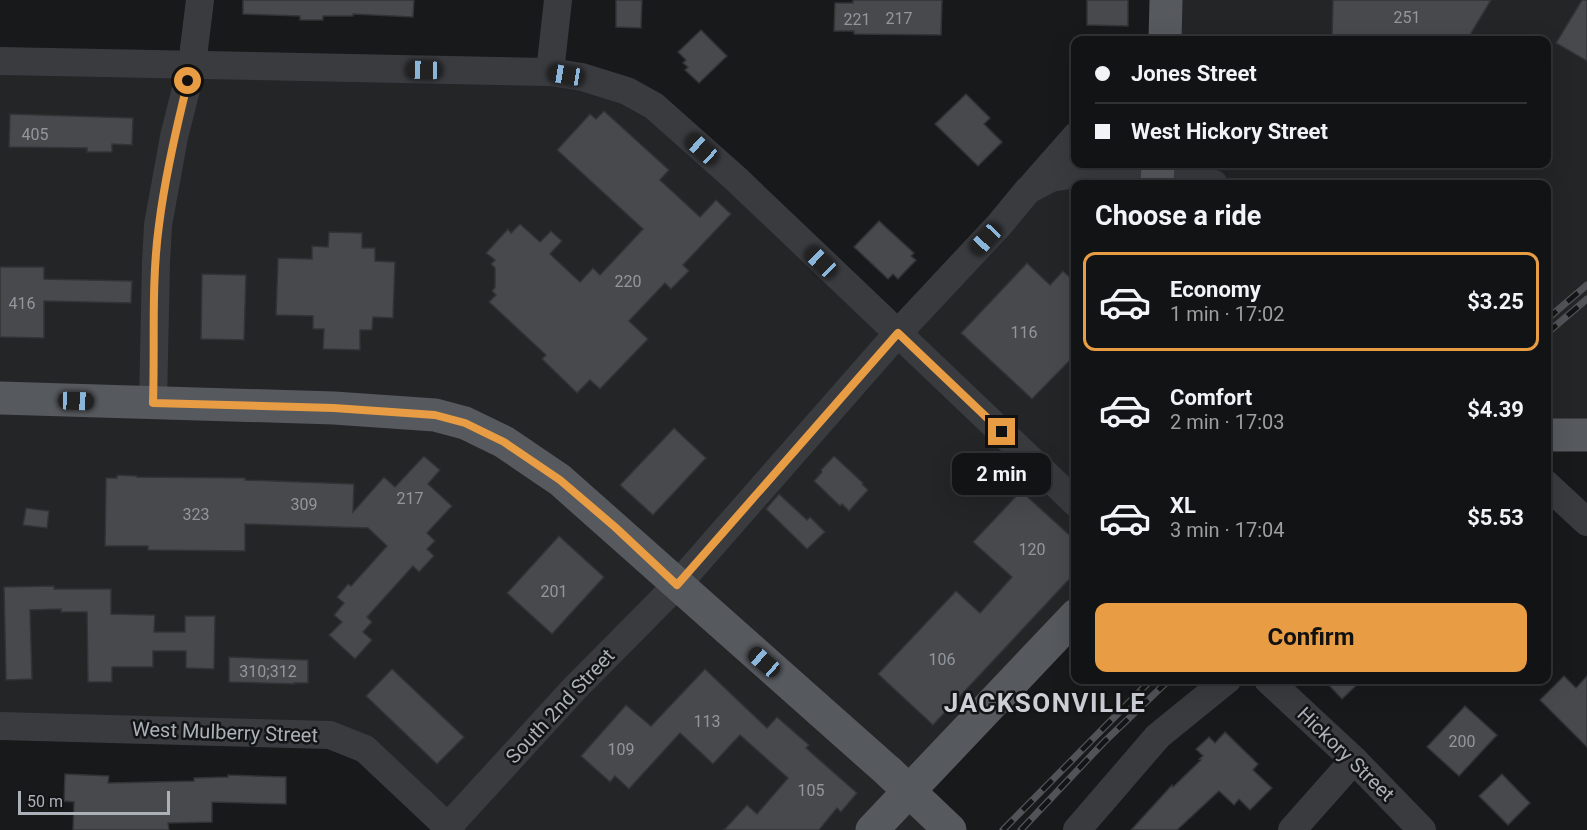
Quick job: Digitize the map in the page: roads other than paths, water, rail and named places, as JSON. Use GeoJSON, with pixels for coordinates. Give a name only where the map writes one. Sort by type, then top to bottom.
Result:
{"type":"FeatureCollection","features":[{"type":"Feature","properties":{"kind":"main road"},"geometry":{"type":"LineString","coordinates":[[1165,36],[1166,0]]}},
{"type":"Feature","properties":{"kind":"main road"},"geometry":{"type":"LineString","coordinates":[[0,398],[334,408],[435,415],[465,423],[504,442],[560,480],[889,772],[950,830]]}},
{"type":"Feature","properties":{"kind":"main road"},"geometry":{"type":"LineString","coordinates":[[1551,435],[1587,435]]}},
{"type":"Feature","properties":{"kind":"main road"},"geometry":{"type":"LineString","coordinates":[[872,830],[1071,620]]}},
{"type":"Feature","properties":{"kind":"street"},"geometry":{"type":"LineString","coordinates":[[153,403],[159,225],[174,137],[192,65],[200,0]]}},
{"type":"Feature","properties":{"kind":"street"},"geometry":{"type":"LineString","coordinates":[[550,72],[558,0]]}},
{"type":"Feature","properties":{"kind":"street"},"geometry":{"type":"LineString","coordinates":[[0,61],[550,72],[582,77],[627,91],[654,106],[735,178],[1071,498]]}},
{"type":"Feature","properties":{"kind":"street","name":"South 2nd Street"},"geometry":{"type":"LineString","coordinates":[[448,829],[574,689],[677,585],[898,333],[1071,142]]}},
{"type":"Feature","properties":{"kind":"street"},"geometry":{"type":"LineString","coordinates":[[1029,190],[1051,178],[1069,175],[1158,175],[1189,180]]}},
{"type":"Feature","properties":{"kind":"street"},"geometry":{"type":"LineString","coordinates":[[1551,489],[1587,522]]}},
{"type":"Feature","properties":{"kind":"street"},"geometry":{"type":"LineString","coordinates":[[1077,830],[1158,736],[1222,684]]}},
{"type":"Feature","properties":{"kind":"street","name":"Hickory Street"},"geometry":{"type":"LineString","coordinates":[[1272,684],[1354,760],[1422,830]]}},
{"type":"Feature","properties":{"kind":"street","name":"West Mulberry Street"},"geometry":{"type":"LineString","coordinates":[[0,726],[330,735],[365,749],[448,829]]}},
{"type":"Feature","properties":{"kind":"street"},"geometry":{"type":"LineString","coordinates":[[1292,830],[1354,760]]}},
{"type":"Feature","properties":{"kind":"railway"},"geometry":{"type":"LineString","coordinates":[[1551,316],[1587,285]]}},
{"type":"Feature","properties":{"kind":"railway"},"geometry":{"type":"LineString","coordinates":[[1551,330],[1587,299]]}},
{"type":"Feature","properties":{"kind":"railway"},"geometry":{"type":"LineString","coordinates":[[1003,830],[1147,684]]}},
{"type":"Feature","properties":{"kind":"railway"},"geometry":{"type":"LineString","coordinates":[[1021,830],[1104,742],[1165,684]]}},
{"type":"Feature","properties":{"kind":"district","name":"JACKSONVILLE"},"geometry":{"type":"Point","coordinates":[1045,703]}}]}
